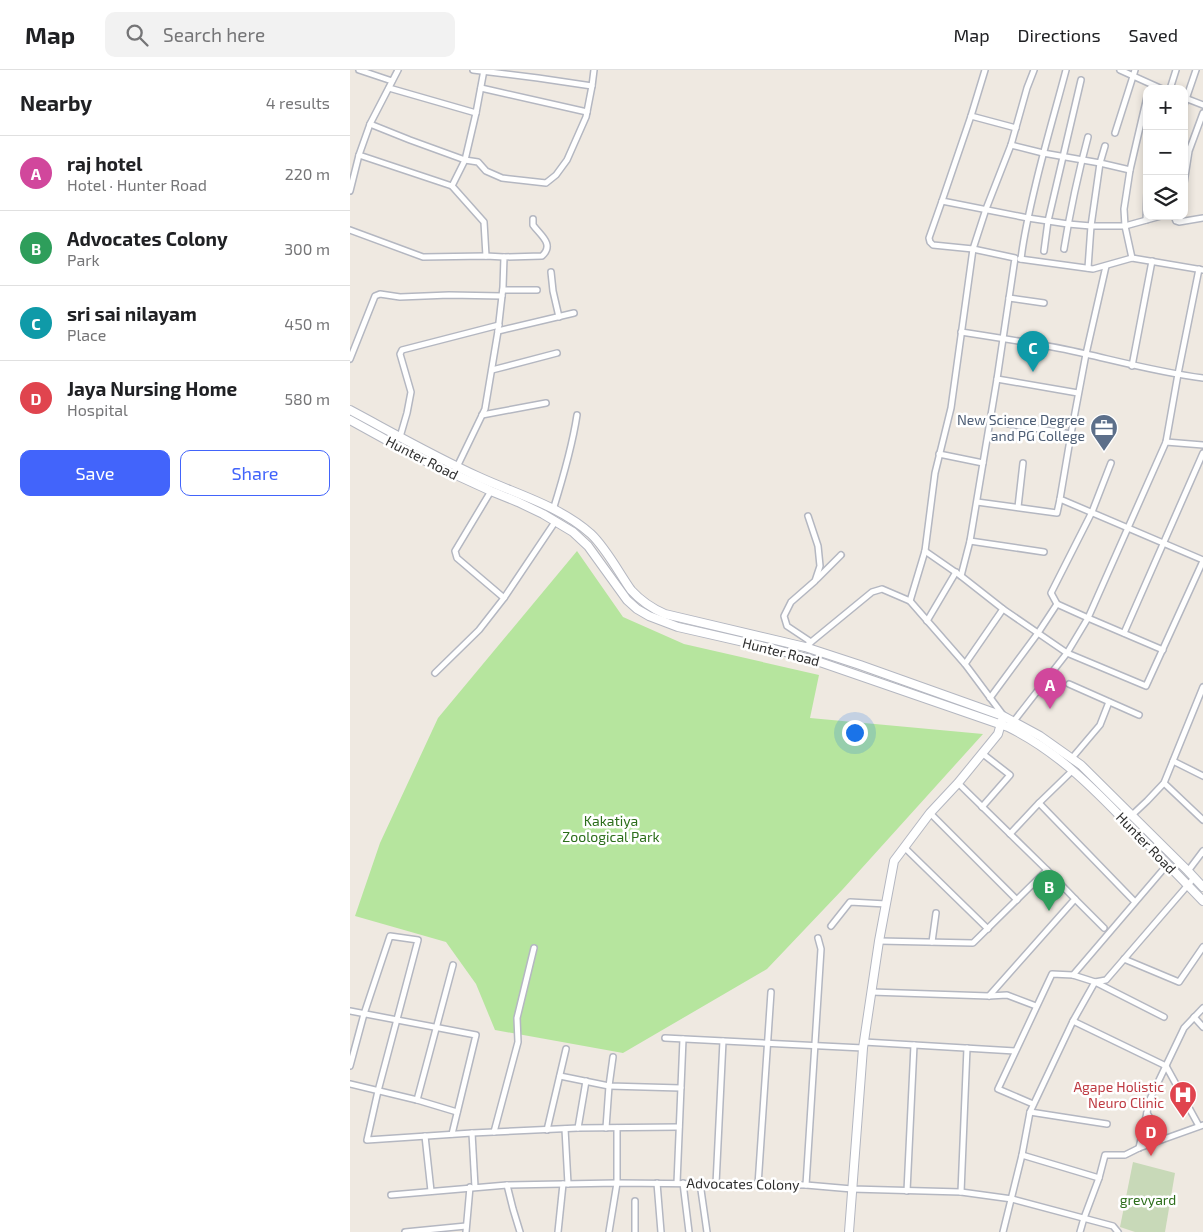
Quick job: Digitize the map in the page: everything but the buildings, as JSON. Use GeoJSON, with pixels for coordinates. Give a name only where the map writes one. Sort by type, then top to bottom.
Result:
{"type":"FeatureCollection","features":[{"type":"Feature","properties":{"kind":"main road","name":"Hunter Road"},"geometry":{"type":"LineString","coordinates":[[350,410],[491,491],[518,502],[572,532],[588,546],[627,600],[648,616],[678,627],[814,660],[1019,733],[1073,770],[1133,821],[1203,887]]}},
{"type":"Feature","properties":{"kind":"main road","name":"Hunter Road"},"geometry":{"type":"LineString","coordinates":[[350,420],[419,458],[455,470],[553,510],[583,528],[598,542],[631,590],[645,604],[664,614],[763,637],[808,644],[1014,721],[1072,758],[1090,774],[1133,821],[1167,865],[1203,902]]}},
{"type":"Feature","properties":{"kind":"main road"},"geometry":{"type":"LineString","coordinates":[[762,646],[763,637]]}},
{"type":"Feature","properties":{"kind":"main road"},"geometry":{"type":"LineString","coordinates":[[849,1232],[864,1045],[879,941],[894,861],[930,812],[983,754],[998,734],[1003,716]]}},
{"type":"Feature","properties":{"kind":"street"},"geometry":{"type":"LineString","coordinates":[[359,70],[392,81]]}},
{"type":"Feature","properties":{"kind":"street"},"geometry":{"type":"LineString","coordinates":[[350,191],[359,155],[370,124],[398,70]]}},
{"type":"Feature","properties":{"kind":"street"},"geometry":{"type":"LineString","coordinates":[[473,70],[592,86]]}},
{"type":"Feature","properties":{"kind":"street"},"geometry":{"type":"LineString","coordinates":[[528,76],[529,70]]}},
{"type":"Feature","properties":{"kind":"street"},"geometry":{"type":"LineString","coordinates":[[370,124],[465,160],[478,162],[486,171],[502,178],[546,183],[556,176],[567,160],[586,117],[594,70]]}},
{"type":"Feature","properties":{"kind":"street"},"geometry":{"type":"LineString","coordinates":[[985,70],[929,238],[932,245],[973,249],[1015,258],[1093,269],[1132,258],[1201,269],[1178,374],[1166,442],[1088,618],[1067,653],[1014,721]]}},
{"type":"Feature","properties":{"kind":"street"},"geometry":{"type":"LineString","coordinates":[[910,602],[925,551],[935,472],[951,408],[973,249],[986,209],[1011,145],[1034,70]]}},
{"type":"Feature","properties":{"kind":"street"},"geometry":{"type":"LineString","coordinates":[[1021,259],[1043,153],[1066,70]]}},
{"type":"Feature","properties":{"kind":"street"},"geometry":{"type":"LineString","coordinates":[[1120,70],[1134,73],[1148,85]]}},
{"type":"Feature","properties":{"kind":"street"},"geometry":{"type":"LineString","coordinates":[[1171,85],[1176,70]]}},
{"type":"Feature","properties":{"kind":"street"},"geometry":{"type":"LineString","coordinates":[[1188,90],[1196,70]]}},
{"type":"Feature","properties":{"kind":"street"},"geometry":{"type":"LineString","coordinates":[[452,186],[465,160],[484,71]]}},
{"type":"Feature","properties":{"kind":"street"},"geometry":{"type":"LineString","coordinates":[[1115,133],[1134,73]]}},
{"type":"Feature","properties":{"kind":"street"},"geometry":{"type":"LineString","coordinates":[[1044,251],[1048,222],[1081,80]]}},
{"type":"Feature","properties":{"kind":"street"},"geometry":{"type":"LineString","coordinates":[[389,88],[476,113]]}},
{"type":"Feature","properties":{"kind":"street"},"geometry":{"type":"LineString","coordinates":[[481,88],[587,112]]}},
{"type":"Feature","properties":{"kind":"street"},"geometry":{"type":"LineString","coordinates":[[1188,99],[1203,105]]}},
{"type":"Feature","properties":{"kind":"street"},"geometry":{"type":"LineString","coordinates":[[1185,175],[1189,151],[1203,113]]}},
{"type":"Feature","properties":{"kind":"street"},"geometry":{"type":"LineString","coordinates":[[1132,258],[1125,226],[1124,209],[1130,170],[1143,114]]}},
{"type":"Feature","properties":{"kind":"street"},"geometry":{"type":"LineString","coordinates":[[971,116],[1016,128]]}},
{"type":"Feature","properties":{"kind":"street"},"geometry":{"type":"LineString","coordinates":[[1064,249],[1088,137]]}},
{"type":"Feature","properties":{"kind":"street"},"geometry":{"type":"LineString","coordinates":[[1011,145],[1130,170]]}},
{"type":"Feature","properties":{"kind":"street"},"geometry":{"type":"LineString","coordinates":[[1088,268],[1091,226],[1100,164],[1105,146]]}},
{"type":"Feature","properties":{"kind":"street"},"geometry":{"type":"LineString","coordinates":[[359,155],[452,186],[484,222],[486,256]]}},
{"type":"Feature","properties":{"kind":"street"},"geometry":{"type":"LineString","coordinates":[[942,201],[1048,222],[1068,224],[1125,226],[1146,220]]}},
{"type":"Feature","properties":{"kind":"street"},"geometry":{"type":"LineString","coordinates":[[1176,220],[1179,222],[1203,218]]}},
{"type":"Feature","properties":{"kind":"street"},"geometry":{"type":"LineString","coordinates":[[350,230],[423,257],[486,256],[504,258],[542,256],[546,252],[547,245],[542,235],[533,225],[533,219]]}},
{"type":"Feature","properties":{"kind":"street"},"geometry":{"type":"LineString","coordinates":[[455,470],[485,409],[499,328],[504,258]]}},
{"type":"Feature","properties":{"kind":"street"},"geometry":{"type":"LineString","coordinates":[[927,621],[959,574],[970,541],[1015,258]]}},
{"type":"Feature","properties":{"kind":"street"},"geometry":{"type":"LineString","coordinates":[[1132,366],[1152,261]]}},
{"type":"Feature","properties":{"kind":"street"},"geometry":{"type":"LineString","coordinates":[[977,502],[1057,512],[1078,393],[1106,266]]}},
{"type":"Feature","properties":{"kind":"street"},"geometry":{"type":"LineString","coordinates":[[551,272],[559,317]]}},
{"type":"Feature","properties":{"kind":"street"},"geometry":{"type":"LineString","coordinates":[[350,360],[377,294],[400,297],[449,296],[537,290]]}},
{"type":"Feature","properties":{"kind":"street"},"geometry":{"type":"LineString","coordinates":[[1009,298],[1044,303]]}},
{"type":"Feature","properties":{"kind":"street"},"geometry":{"type":"LineString","coordinates":[[400,437],[411,392],[400,354],[402,350],[574,313]]}},
{"type":"Feature","properties":{"kind":"street"},"geometry":{"type":"LineString","coordinates":[[961,332],[1045,345],[1132,366],[1203,378]]}},
{"type":"Feature","properties":{"kind":"street"},"geometry":{"type":"LineString","coordinates":[[492,370],[557,353]]}},
{"type":"Feature","properties":{"kind":"street"},"geometry":{"type":"LineString","coordinates":[[997,379],[1078,393]]}},
{"type":"Feature","properties":{"kind":"street"},"geometry":{"type":"LineString","coordinates":[[482,414],[546,403]]}},
{"type":"Feature","properties":{"kind":"street"},"geometry":{"type":"LineString","coordinates":[[553,510],[572,445],[577,415]]}},
{"type":"Feature","properties":{"kind":"street"},"geometry":{"type":"LineString","coordinates":[[990,421],[1070,434]]}},
{"type":"Feature","properties":{"kind":"street"},"geometry":{"type":"LineString","coordinates":[[1166,442],[1203,445]]}},
{"type":"Feature","properties":{"kind":"street"},"geometry":{"type":"LineString","coordinates":[[1124,633],[1203,453]]}},
{"type":"Feature","properties":{"kind":"street"},"geometry":{"type":"LineString","coordinates":[[939,454],[983,463]]}},
{"type":"Feature","properties":{"kind":"street"},"geometry":{"type":"LineString","coordinates":[[1018,507],[1023,463]]}},
{"type":"Feature","properties":{"kind":"street"},"geometry":{"type":"LineString","coordinates":[[1111,463],[1092,512],[1051,593],[1057,604],[1163,650]]}},
{"type":"Feature","properties":{"kind":"street"},"geometry":{"type":"LineString","coordinates":[[491,491],[455,551],[457,558],[504,598]]}},
{"type":"Feature","properties":{"kind":"street"},"geometry":{"type":"LineString","coordinates":[[925,551],[959,574],[1003,609],[1067,653],[1146,686],[1203,560],[1060,499]]}},
{"type":"Feature","properties":{"kind":"street"},"geometry":{"type":"LineString","coordinates":[[808,516],[818,546],[820,566],[814,581]]}},
{"type":"Feature","properties":{"kind":"street"},"geometry":{"type":"LineString","coordinates":[[435,674],[479,630],[504,598],[555,522]]}},
{"type":"Feature","properties":{"kind":"street"},"geometry":{"type":"LineString","coordinates":[[970,541],[1044,552]]}},
{"type":"Feature","properties":{"kind":"street"},"geometry":{"type":"LineString","coordinates":[[841,555],[791,602],[784,616],[788,626],[808,644],[872,592],[882,589],[910,602],[965,664],[1003,716]]}},
{"type":"Feature","properties":{"kind":"street"},"geometry":{"type":"LineString","coordinates":[[990,698],[1057,604]]}},
{"type":"Feature","properties":{"kind":"street"},"geometry":{"type":"LineString","coordinates":[[965,664],[1003,609]]}},
{"type":"Feature","properties":{"kind":"street"},"geometry":{"type":"LineString","coordinates":[[1069,684],[1139,715]]}},
{"type":"Feature","properties":{"kind":"street"},"geometry":{"type":"LineString","coordinates":[[1133,821],[1164,783],[1203,688]]}},
{"type":"Feature","properties":{"kind":"street"},"geometry":{"type":"LineString","coordinates":[[1072,758],[1100,725],[1109,702]]}},
{"type":"Feature","properties":{"kind":"street"},"geometry":{"type":"LineString","coordinates":[[982,807],[1010,775],[983,754]]}},
{"type":"Feature","properties":{"kind":"street"},"geometry":{"type":"LineString","coordinates":[[1172,761],[1203,776]]}},
{"type":"Feature","properties":{"kind":"street"},"geometry":{"type":"LineString","coordinates":[[1010,834],[1073,770]]}},
{"type":"Feature","properties":{"kind":"street"},"geometry":{"type":"LineString","coordinates":[[958,783],[1104,928]]}},
{"type":"Feature","properties":{"kind":"street"},"geometry":{"type":"LineString","coordinates":[[1164,783],[1203,820]]}},
{"type":"Feature","properties":{"kind":"street"},"geometry":{"type":"LineString","coordinates":[[1039,803],[1135,902]]}},
{"type":"Feature","properties":{"kind":"street"},"geometry":{"type":"LineString","coordinates":[[930,812],[1017,900]]}},
{"type":"Feature","properties":{"kind":"street"},"geometry":{"type":"LineString","coordinates":[[904,847],[988,929]]}},
{"type":"Feature","properties":{"kind":"street"},"geometry":{"type":"LineString","coordinates":[[1188,871],[1203,851]]}},
{"type":"Feature","properties":{"kind":"street"},"geometry":{"type":"LineString","coordinates":[[1073,975],[1167,865]]}},
{"type":"Feature","properties":{"kind":"street"},"geometry":{"type":"LineString","coordinates":[[879,941],[973,943],[1047,870]]}},
{"type":"Feature","properties":{"kind":"street"},"geometry":{"type":"LineString","coordinates":[[1003,1232],[1022,1155],[1030,1112],[1073,1020],[1095,982],[1106,980],[1194,878]]}},
{"type":"Feature","properties":{"kind":"street"},"geometry":{"type":"LineString","coordinates":[[989,996],[1075,899]]}},
{"type":"Feature","properties":{"kind":"street"},"geometry":{"type":"LineString","coordinates":[[831,926],[850,902],[886,904]]}},
{"type":"Feature","properties":{"kind":"street"},"geometry":{"type":"LineString","coordinates":[[932,942],[936,913]]}},
{"type":"Feature","properties":{"kind":"street"},"geometry":{"type":"LineString","coordinates":[[350,1066],[364,1014],[390,936],[418,940],[367,1140],[578,1128],[679,1127]]}},
{"type":"Feature","properties":{"kind":"street"},"geometry":{"type":"LineString","coordinates":[[806,1185],[821,949],[818,938]]}},
{"type":"Feature","properties":{"kind":"street"},"geometry":{"type":"LineString","coordinates":[[1124,959],[1179,982],[1203,947]]}},
{"type":"Feature","properties":{"kind":"street"},"geometry":{"type":"LineString","coordinates":[[494,1132],[518,1042],[517,1018],[534,948]]}},
{"type":"Feature","properties":{"kind":"street"},"geometry":{"type":"LineString","coordinates":[[417,1100],[453,966]]}},
{"type":"Feature","properties":{"kind":"street"},"geometry":{"type":"LineString","coordinates":[[1033,1104],[998,1089],[1052,974],[1073,975],[1095,982],[1164,1017]]}},
{"type":"Feature","properties":{"kind":"street"},"geometry":{"type":"LineString","coordinates":[[758,1185],[771,992]]}},
{"type":"Feature","properties":{"kind":"street"},"geometry":{"type":"LineString","coordinates":[[871,992],[1007,995],[1036,1006]]}},
{"type":"Feature","properties":{"kind":"street"},"geometry":{"type":"LineString","coordinates":[[1139,1148],[1150,1099],[1184,1028],[1203,1008]]}},
{"type":"Feature","properties":{"kind":"street"},"geometry":{"type":"LineString","coordinates":[[350,1011],[476,1035],[452,1134]]}},
{"type":"Feature","properties":{"kind":"street"},"geometry":{"type":"LineString","coordinates":[[1194,1018],[1203,1027]]}},
{"type":"Feature","properties":{"kind":"street"},"geometry":{"type":"LineString","coordinates":[[1073,1020],[1166,1066],[1201,1126],[1139,1148],[1125,1155],[1105,1155],[1080,1232]]}},
{"type":"Feature","properties":{"kind":"street"},"geometry":{"type":"LineString","coordinates":[[665,1038],[816,1045],[914,1045],[1015,1051]]}},
{"type":"Feature","properties":{"kind":"street"},"geometry":{"type":"LineString","coordinates":[[683,1039],[679,1127],[680,1183],[689,1232]]}},
{"type":"Feature","properties":{"kind":"street"},"geometry":{"type":"LineString","coordinates":[[716,1184],[723,1040]]}},
{"type":"Feature","properties":{"kind":"street"},"geometry":{"type":"LineString","coordinates":[[906,1191],[914,1045]]}},
{"type":"Feature","properties":{"kind":"street"},"geometry":{"type":"LineString","coordinates":[[961,1192],[967,1048]]}},
{"type":"Feature","properties":{"kind":"street"},"geometry":{"type":"LineString","coordinates":[[547,1130],[566,1049]]}},
{"type":"Feature","properties":{"kind":"street"},"geometry":{"type":"LineString","coordinates":[[606,1128],[612,1057]]}},
{"type":"Feature","properties":{"kind":"street"},"geometry":{"type":"LineString","coordinates":[[560,1076],[609,1086],[681,1088]]}},
{"type":"Feature","properties":{"kind":"street"},"geometry":{"type":"LineString","coordinates":[[578,1128],[586,1082]]}},
{"type":"Feature","properties":{"kind":"street"},"geometry":{"type":"LineString","coordinates":[[350,1084],[457,1112]]}},
{"type":"Feature","properties":{"kind":"street"},"geometry":{"type":"LineString","coordinates":[[1030,1112],[1107,1124]]}},
{"type":"Feature","properties":{"kind":"street"},"geometry":{"type":"LineString","coordinates":[[1146,1113],[1163,1139]]}},
{"type":"Feature","properties":{"kind":"street"},"geometry":{"type":"LineString","coordinates":[[609,1232],[617,1183],[617,1128]]}},
{"type":"Feature","properties":{"kind":"street"},"geometry":{"type":"LineString","coordinates":[[558,1232],[566,1184],[565,1129]]}},
{"type":"Feature","properties":{"kind":"street"},"geometry":{"type":"LineString","coordinates":[[405,1232],[466,1230],[473,1187],[472,1133]]}},
{"type":"Feature","properties":{"kind":"street"},"geometry":{"type":"LineString","coordinates":[[425,1136],[431,1191]]}},
{"type":"Feature","properties":{"kind":"street"},"geometry":{"type":"LineString","coordinates":[[1022,1155],[1099,1178]]}},
{"type":"Feature","properties":{"kind":"street","name":"Advocates Colony"},"geometry":{"type":"LineString","coordinates":[[391,1194],[507,1185],[617,1183],[806,1185],[852,1189],[961,1192],[1012,1199],[1113,1226],[1118,1232]]}},
{"type":"Feature","properties":{"kind":"street"},"geometry":{"type":"LineString","coordinates":[[657,1183],[661,1232]]}},
{"type":"Feature","properties":{"kind":"street"},"geometry":{"type":"LineString","coordinates":[[700,1183],[707,1232]]}},
{"type":"Feature","properties":{"kind":"street"},"geometry":{"type":"LineString","coordinates":[[507,1185],[512,1209],[520,1232]]}},
{"type":"Feature","properties":{"kind":"street"},"geometry":{"type":"LineString","coordinates":[[635,1201],[635,1232]]}},
{"type":"Feature","properties":{"kind":"green space","name":"Kakatiya Zoological Park"},"geometry":{"type":"Polygon","coordinates":[[[577,551],[623,617],[684,644],[819,675],[810,718],[983,734],[843,889],[767,969],[623,1053],[495,1030],[476,984],[446,942],[355,916],[380,843],[438,718],[577,551]]]}},
{"type":"Feature","properties":{"kind":"green space","name":"grevyard"},"geometry":{"type":"Polygon","coordinates":[[[1133,1162],[1175,1173],[1165,1232],[1135,1232],[1120,1227],[1133,1162]]]}},
{"type":"Feature","properties":{"kind":"place","name":"sri sai nilayam"},"geometry":{"type":"Point","coordinates":[1033,372]}},
{"type":"Feature","properties":{"kind":"place","name":"New Science Degree and PG College"},"geometry":{"type":"Point","coordinates":[1104,452]}},
{"type":"Feature","properties":{"kind":"place","name":"raj hotel"},"geometry":{"type":"Point","coordinates":[1050,709]}},
{"type":"Feature","properties":{"kind":"place","name":"Advocates Colony"},"geometry":{"type":"Point","coordinates":[1049,911]}},
{"type":"Feature","properties":{"kind":"place","name":"Agape Holistic Neuro Clinic"},"geometry":{"type":"Point","coordinates":[1183,1119]}},
{"type":"Feature","properties":{"kind":"place","name":"Jaya Nursing Home"},"geometry":{"type":"Point","coordinates":[1151,1156]}}]}
